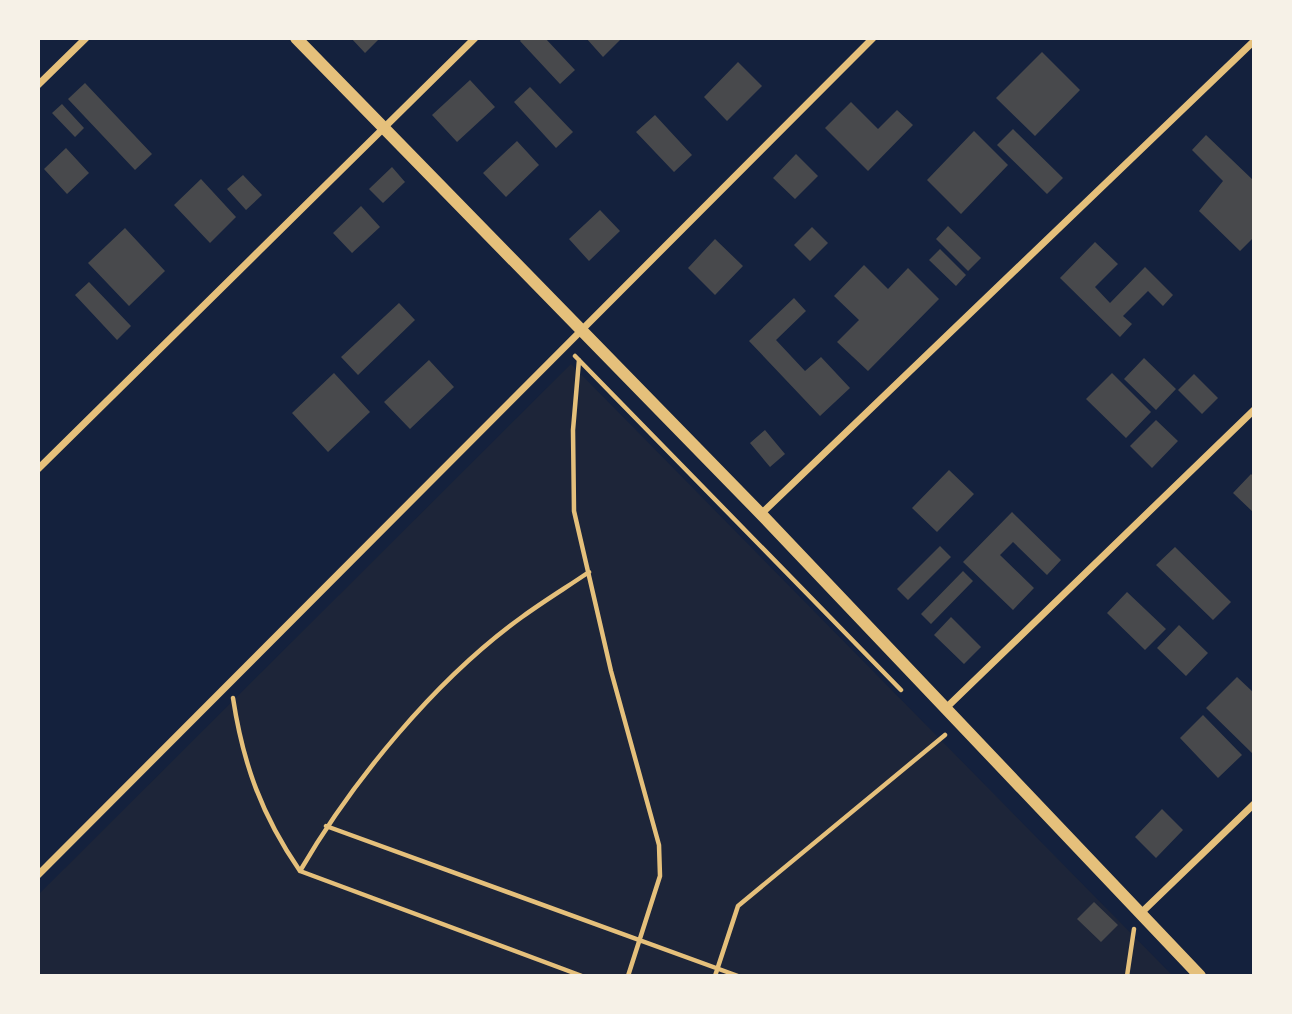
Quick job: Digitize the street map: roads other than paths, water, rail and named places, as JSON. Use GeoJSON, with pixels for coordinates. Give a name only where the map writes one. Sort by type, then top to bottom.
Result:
{"type":"FeatureCollection","features":[{"type":"Feature","properties":{"kind":"street"},"geometry":{"type":"LineString","coordinates":[[38,85],[86,38]]}},
{"type":"Feature","properties":{"kind":"street"},"geometry":{"type":"LineString","coordinates":[[296,38],[761,514],[1200,975]]}},
{"type":"Feature","properties":{"kind":"street"},"geometry":{"type":"LineString","coordinates":[[38,469],[475,38]]}},
{"type":"Feature","properties":{"kind":"street"},"geometry":{"type":"LineString","coordinates":[[38,875],[873,38]]}},
{"type":"Feature","properties":{"kind":"street"},"geometry":{"type":"LineString","coordinates":[[761,514],[1254,41]]}},
{"type":"Feature","properties":{"kind":"street"},"geometry":{"type":"LineString","coordinates":[[946,708],[1254,410]]}},
{"type":"Feature","properties":{"kind":"street"},"geometry":{"type":"LineString","coordinates":[[1140,912],[1254,804]]}}]}
